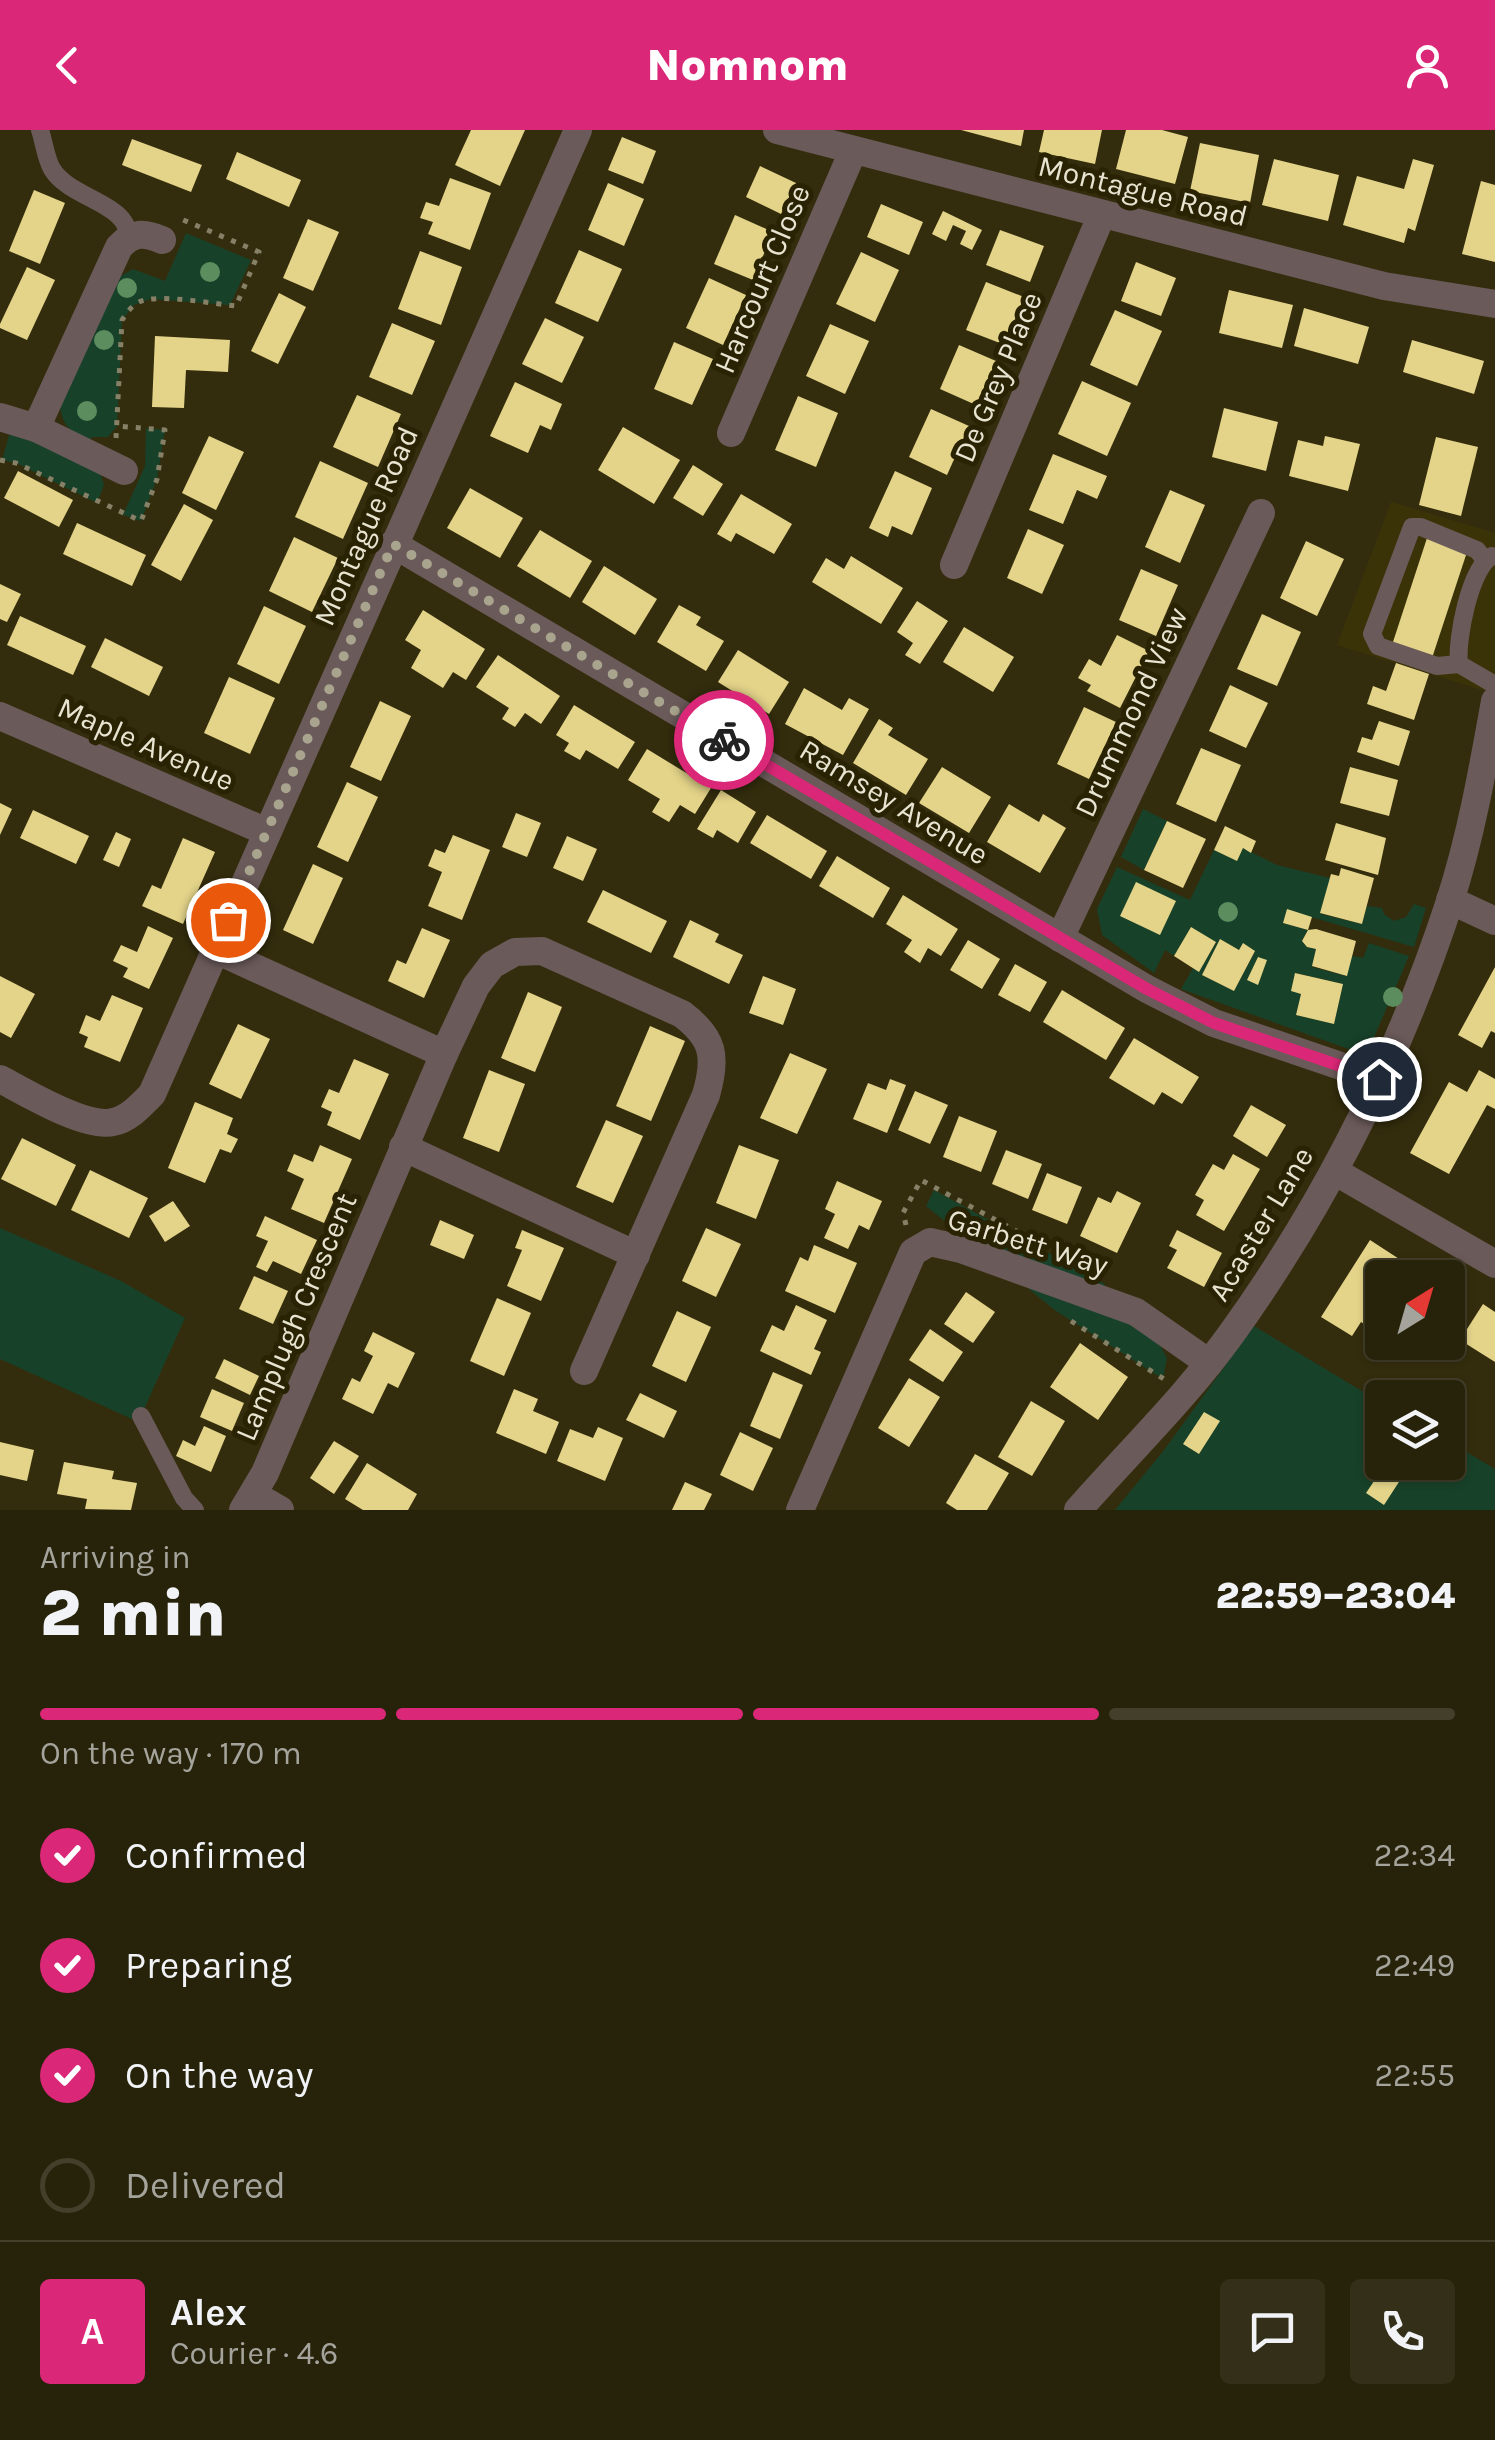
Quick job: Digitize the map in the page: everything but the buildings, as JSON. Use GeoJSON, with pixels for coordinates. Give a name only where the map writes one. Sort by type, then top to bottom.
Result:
{"type":"FeatureCollection","features":[{"type":"Feature","properties":{"kind":"street","name":"Montague Road"},"geometry":{"type":"LineString","coordinates":[[0,1079],[92,1122],[112,1122],[134,1112],[152,1094],[578,130]]}},
{"type":"Feature","properties":{"kind":"street","name":"Montague Road"},"geometry":{"type":"LineString","coordinates":[[777,130],[1384,286],[1495,304]]}},
{"type":"Feature","properties":{"kind":"street","name":"Harcourt Close"},"geometry":{"type":"LineString","coordinates":[[731,433],[852,151]]}},
{"type":"Feature","properties":{"kind":"street","name":"De Grey Place"},"geometry":{"type":"LineString","coordinates":[[954,565],[1102,214]]}},
{"type":"Feature","properties":{"kind":"street"},"geometry":{"type":"LineString","coordinates":[[36,428],[120,247],[128,237],[169,229]]}},
{"type":"Feature","properties":{"kind":"street"},"geometry":{"type":"LineString","coordinates":[[0,416],[36,428],[119,468]]}},
{"type":"Feature","properties":{"kind":"street","name":"Drummond View"},"geometry":{"type":"LineString","coordinates":[[1060,938],[1261,513]]}},
{"type":"Feature","properties":{"kind":"street","name":"Ramsey Avenue"},"geometry":{"type":"LineString","coordinates":[[393,544],[1147,989],[1214,1023],[1379,1079]]}},
{"type":"Feature","properties":{"kind":"street","name":"Acaster Lane"},"geometry":{"type":"LineString","coordinates":[[1078,1510],[1209,1363],[1281,1259],[1334,1171],[1407,1019],[1450,900],[1472,823],[1495,701]]}},
{"type":"Feature","properties":{"kind":"street","name":"Maple Avenue"},"geometry":{"type":"LineString","coordinates":[[0,716],[267,832]]}},
{"type":"Feature","properties":{"kind":"street"},"geometry":{"type":"LineString","coordinates":[[1450,900],[1495,921]]}},
{"type":"Feature","properties":{"kind":"street"},"geometry":{"type":"LineString","coordinates":[[216,950],[444,1054]]}},
{"type":"Feature","properties":{"kind":"street","name":"Lamplugh Crescent"},"geometry":{"type":"LineString","coordinates":[[249,1502],[476,986],[492,965],[515,952],[542,951],[682,1014],[700,1027],[712,1049],[714,1068],[710,1082],[584,1371]]}},
{"type":"Feature","properties":{"kind":"street"},"geometry":{"type":"LineString","coordinates":[[404,1147],[636,1255]]}},
{"type":"Feature","properties":{"kind":"street"},"geometry":{"type":"LineString","coordinates":[[1334,1171],[1495,1264]]}},
{"type":"Feature","properties":{"kind":"street","name":"Garbett Way"},"geometry":{"type":"LineString","coordinates":[[800,1510],[913,1252],[930,1242],[960,1248],[1136,1312],[1209,1363]]}},
{"type":"Feature","properties":{"kind":"street"},"geometry":{"type":"LineString","coordinates":[[249,1502],[280,1510]]}},
{"type":"Feature","properties":{"kind":"lane"},"geometry":{"type":"LineString","coordinates":[[40,130],[53,170],[83,196],[120,214],[128,224],[128,237]]}},
{"type":"Feature","properties":{"kind":"lane"},"geometry":{"type":"LineString","coordinates":[[1459,664],[1456,646],[1478,568],[1490,558],[1421,527],[1412,528],[1372,634],[1378,646],[1437,666],[1459,664],[1495,685]]}},
{"type":"Feature","properties":{"kind":"lane"},"geometry":{"type":"LineString","coordinates":[[141,1416],[184,1498],[196,1510]]}},
{"type":"Feature","properties":{"kind":"path"},"geometry":{"type":"LineString","coordinates":[[119,468],[122,320],[134,305],[151,298],[236,306],[259,252],[169,229]]}},
{"type":"Feature","properties":{"kind":"path"},"geometry":{"type":"LineString","coordinates":[[1071,1320],[1183,1392]]}},
{"type":"Feature","properties":{"kind":"shaded area"},"geometry":{"type":"Polygon","coordinates":[[[1391,502],[1495,533],[1495,694],[1337,645],[1391,502]]]}},
{"type":"Feature","properties":{"kind":"green space"},"geometry":{"type":"Polygon","coordinates":[[[186,233],[251,260],[230,305],[151,299],[134,305],[122,320],[117,426],[108,437],[92,437],[89,443],[68,427],[60,402],[119,277],[133,269],[165,281],[186,233]]]}},
{"type":"Feature","properties":{"kind":"green space"},"geometry":{"type":"Polygon","coordinates":[[[146,428],[165,430],[157,479],[141,521],[123,515],[145,466],[146,428]]]}},
{"type":"Feature","properties":{"kind":"green space"},"geometry":{"type":"Polygon","coordinates":[[[10,432],[37,439],[100,471],[104,485],[97,503],[16,463],[2,460],[10,432]]]}},
{"type":"Feature","properties":{"kind":"green space"},"geometry":{"type":"Polygon","coordinates":[[[1143,809],[1167,821],[1144,870],[1121,857],[1143,809]]]}},
{"type":"Feature","properties":{"kind":"green space"},"geometry":{"type":"Polygon","coordinates":[[[1243,848],[1277,865],[1330,878],[1321,914],[1362,924],[1367,906],[1382,908],[1394,921],[1406,917],[1414,904],[1426,908],[1414,947],[1287,910],[1283,923],[1308,930],[1302,941],[1316,949],[1312,967],[1346,976],[1352,956],[1363,958],[1369,943],[1409,956],[1369,1049],[1354,1051],[1181,989],[1193,968],[1199,971],[1216,943],[1191,927],[1174,956],[1165,950],[1154,973],[1102,935],[1097,909],[1117,867],[1190,900],[1214,850],[1243,848]],[[1220,940],[1202,975],[1234,991],[1255,951],[1243,944],[1239,950],[1220,940]],[[1296,973],[1301,994],[1296,1015],[1334,1023],[1343,984],[1296,973]]]}},
{"type":"Feature","properties":{"kind":"green space"},"geometry":{"type":"Polygon","coordinates":[[[934,1190],[1103,1283],[1160,1345],[1167,1358],[1163,1379],[1056,1311],[926,1206],[934,1190]]]}},
{"type":"Feature","properties":{"kind":"green space"},"geometry":{"type":"Polygon","coordinates":[[[0,1228],[121,1281],[185,1318],[141,1416],[134,1420],[0,1359],[0,1228]]]}},
{"type":"Feature","properties":{"kind":"green space"},"geometry":{"type":"Polygon","coordinates":[[[1254,1326],[1365,1393],[1365,1480],[1465,1480],[1465,1451],[1495,1469],[1495,1510],[1115,1510],[1254,1326]]]}},
{"type":"Feature","properties":{"kind":"way so far"},"geometry":{"type":"LineString","coordinates":[[228,920],[393,544],[724,740]]}},
{"type":"Feature","properties":{"kind":"route"},"geometry":{"type":"LineString","coordinates":[[724,740],[1147,989],[1214,1023],[1379,1079]]}}]}
